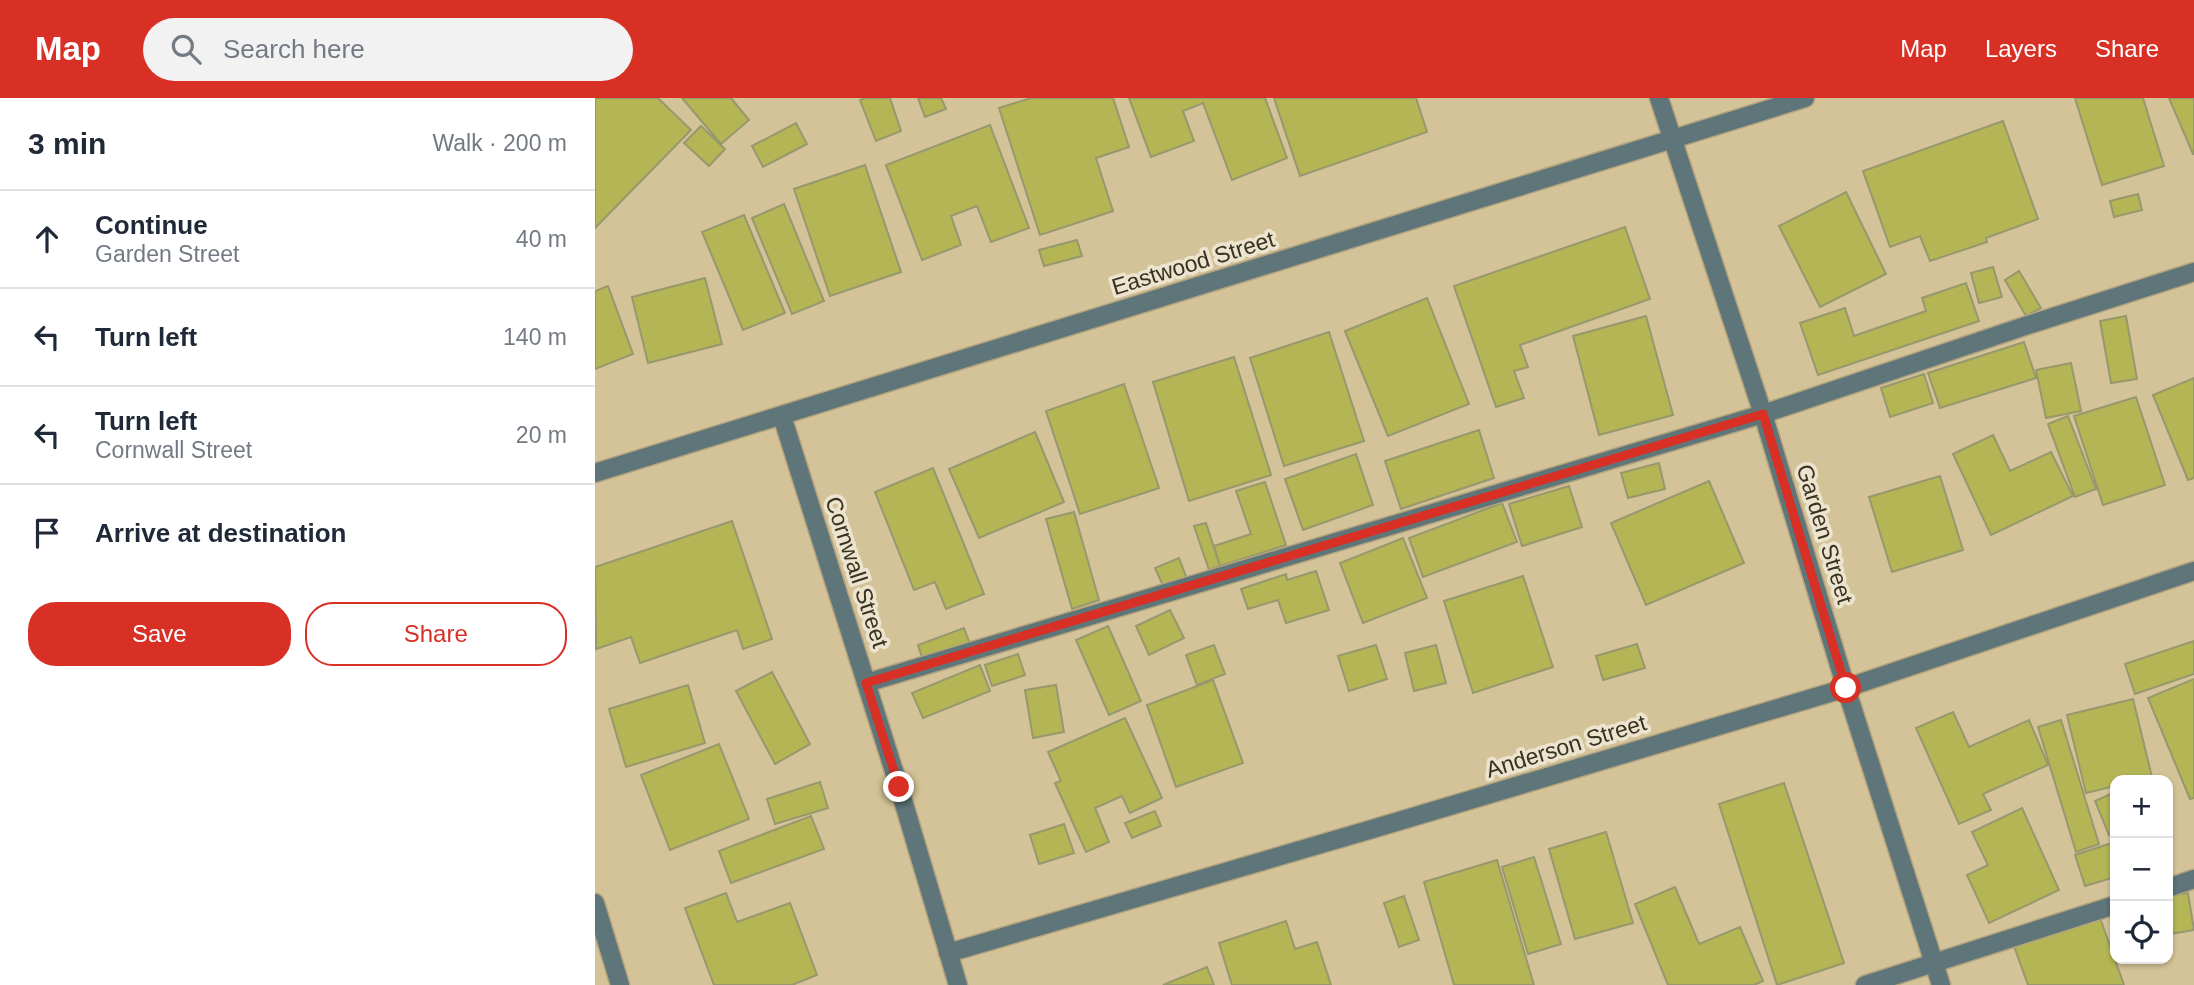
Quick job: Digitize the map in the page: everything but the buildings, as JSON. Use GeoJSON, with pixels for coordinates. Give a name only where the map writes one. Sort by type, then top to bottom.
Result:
{"type":"FeatureCollection","features":[{"type":"Feature","properties":{"kind":"street","name":"Garden Street"},"geometry":{"type":"LineString","coordinates":[[1659,98],[1763,414],[1846,688],[1941,985]]}},
{"type":"Feature","properties":{"kind":"street","name":"Eastwood Street"},"geometry":{"type":"LineString","coordinates":[[595,473],[1805,98]]}},
{"type":"Feature","properties":{"kind":"street"},"geometry":{"type":"LineString","coordinates":[[866,683],[1763,414],[2194,272]]}},
{"type":"Feature","properties":{"kind":"street","name":"Cornwall Street"},"geometry":{"type":"LineString","coordinates":[[782,416],[958,985]]}},
{"type":"Feature","properties":{"kind":"street","name":"Anderson Street"},"geometry":{"type":"LineString","coordinates":[[948,953],[1383,827],[1846,688],[2194,570]]}},
{"type":"Feature","properties":{"kind":"street"},"geometry":{"type":"LineString","coordinates":[[2173,886],[2194,879]]}},
{"type":"Feature","properties":{"kind":"street"},"geometry":{"type":"LineString","coordinates":[[595,903],[620,985]]}},
{"type":"Feature","properties":{"kind":"street"},"geometry":{"type":"LineString","coordinates":[[1865,985],[2110,907]]}},
{"type":"Feature","properties":{"kind":"route"},"geometry":{"type":"LineString","coordinates":[[899,787],[866,683],[1763,414],[1846,688]]}}]}
